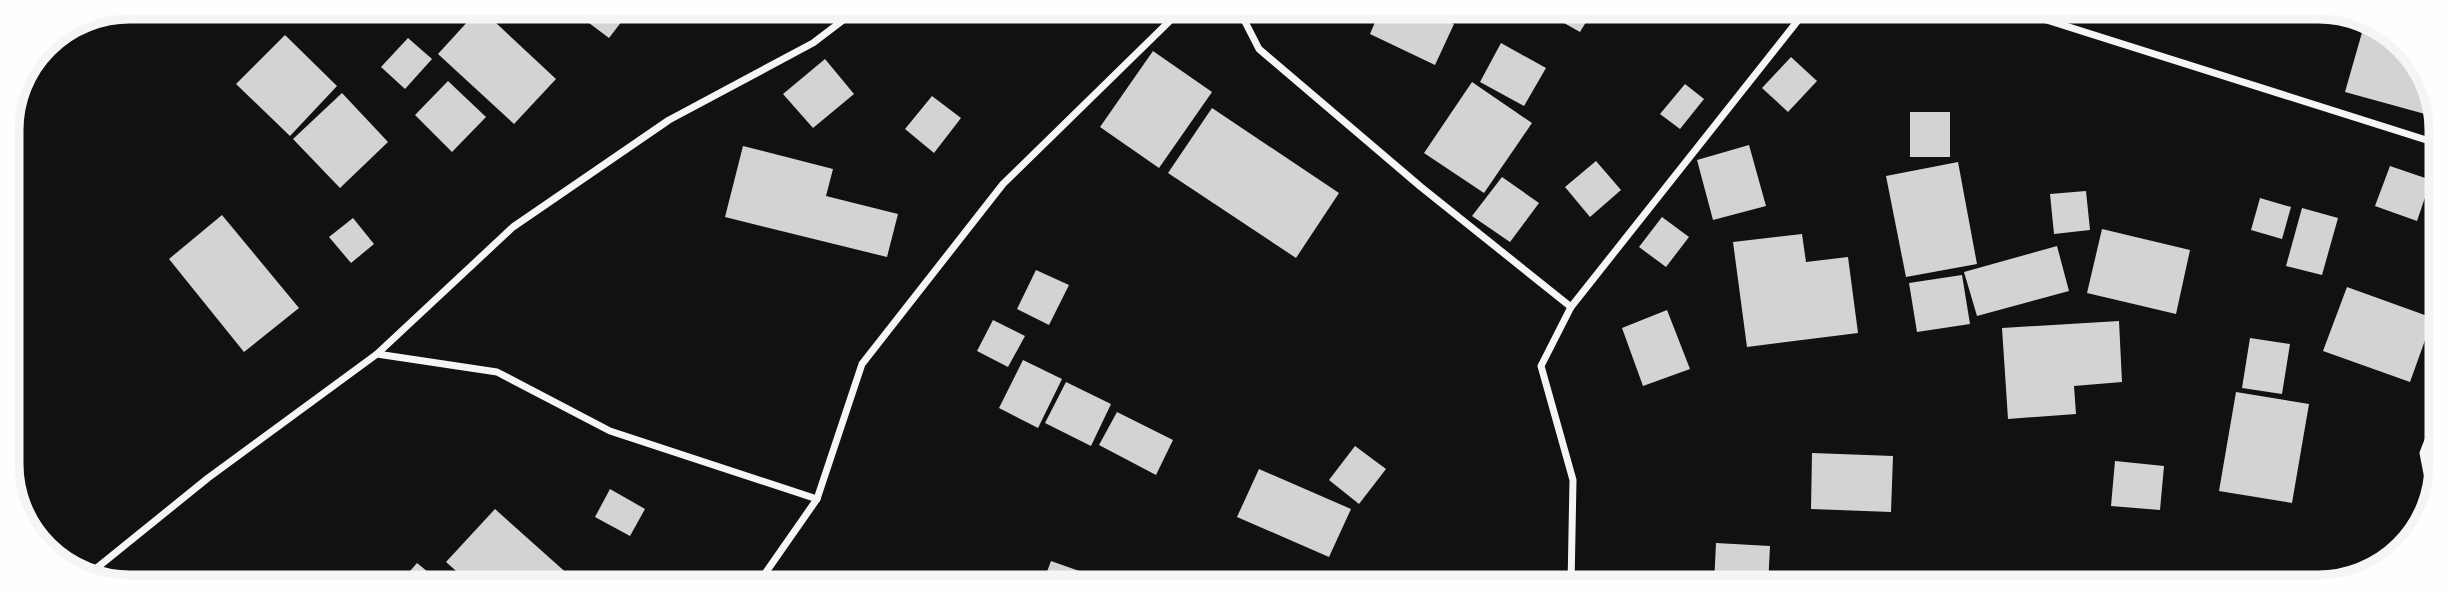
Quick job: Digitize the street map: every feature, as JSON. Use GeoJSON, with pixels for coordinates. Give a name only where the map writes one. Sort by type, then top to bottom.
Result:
{"type":"FeatureCollection","features":[{"type":"Feature","properties":{"kind":"street"},"geometry":{"type":"LineString","coordinates":[[95,569],[208,478],[377,354],[513,227],[669,120],[813,43],[845,19]]}},
{"type":"Feature","properties":{"kind":"street"},"geometry":{"type":"LineString","coordinates":[[764,575],[817,499],[862,364],[1003,184],[1172,19]]}},
{"type":"Feature","properties":{"kind":"street"},"geometry":{"type":"LineString","coordinates":[[1244,19],[1259,49],[1421,187],[1571,307]]}},
{"type":"Feature","properties":{"kind":"street"},"geometry":{"type":"LineString","coordinates":[[1571,575],[1573,480],[1541,366],[1571,307],[1799,19]]}},
{"type":"Feature","properties":{"kind":"street"},"geometry":{"type":"LineString","coordinates":[[2045,19],[2429,141]]}},
{"type":"Feature","properties":{"kind":"street"},"geometry":{"type":"LineString","coordinates":[[377,354],[496,372],[610,431],[817,499]]}},
{"type":"Feature","properties":{"kind":"street"},"geometry":{"type":"LineString","coordinates":[[2428,477],[2423,453],[2429,438]]}},
{"type":"Feature","properties":{"kind":"building"},"geometry":{"type":"Polygon","coordinates":[[[470,19],[492,19],[556,79],[514,124],[438,54],[470,19]]]}},
{"type":"Feature","properties":{"kind":"building"},"geometry":{"type":"Polygon","coordinates":[[[584,19],[624,19],[609,38],[584,19]]]}},
{"type":"Feature","properties":{"kind":"building"},"geometry":{"type":"Polygon","coordinates":[[[1376,19],[1444,19],[1454,24],[1435,65],[1370,34],[1376,19]]]}},
{"type":"Feature","properties":{"kind":"building"},"geometry":{"type":"Polygon","coordinates":[[[1557,19],[1588,19],[1580,32],[1557,19]]]}},
{"type":"Feature","properties":{"kind":"building"},"geometry":{"type":"Polygon","coordinates":[[[2363,29],[2385,42],[2406,63],[2417,81],[2427,108],[2425,114],[2345,92],[2363,29]]]}},
{"type":"Feature","properties":{"kind":"building"},"geometry":{"type":"Polygon","coordinates":[[[285,35],[337,86],[290,136],[236,84],[285,35]]]}},
{"type":"Feature","properties":{"kind":"building"},"geometry":{"type":"Polygon","coordinates":[[[408,38],[432,59],[405,89],[381,67],[408,38]]]}},
{"type":"Feature","properties":{"kind":"building"},"geometry":{"type":"Polygon","coordinates":[[[1501,43],[1546,68],[1524,106],[1480,82],[1501,43]]]}},
{"type":"Feature","properties":{"kind":"building"},"geometry":{"type":"Polygon","coordinates":[[[1153,51],[1212,92],[1159,168],[1100,127],[1153,51]]]}},
{"type":"Feature","properties":{"kind":"building"},"geometry":{"type":"Polygon","coordinates":[[[1791,57],[1817,81],[1788,112],[1762,88],[1791,57]]]}},
{"type":"Feature","properties":{"kind":"building"},"geometry":{"type":"Polygon","coordinates":[[[825,59],[854,94],[813,128],[783,94],[825,59]]]}},
{"type":"Feature","properties":{"kind":"building"},"geometry":{"type":"Polygon","coordinates":[[[448,81],[486,117],[452,152],[415,115],[448,81]]]}},
{"type":"Feature","properties":{"kind":"building"},"geometry":{"type":"Polygon","coordinates":[[[1472,82],[1532,123],[1484,193],[1424,153],[1472,82]]]}},
{"type":"Feature","properties":{"kind":"building"},"geometry":{"type":"Polygon","coordinates":[[[1685,84],[1704,99],[1680,129],[1660,114],[1685,84]]]}},
{"type":"Feature","properties":{"kind":"building"},"geometry":{"type":"Polygon","coordinates":[[[342,93],[388,142],[340,188],[293,139],[342,93]]]}},
{"type":"Feature","properties":{"kind":"building"},"geometry":{"type":"Polygon","coordinates":[[[932,96],[961,118],[934,153],[905,129],[932,96]]]}},
{"type":"Feature","properties":{"kind":"building"},"geometry":{"type":"Polygon","coordinates":[[[1212,108],[1339,193],[1296,258],[1168,173],[1212,108]]]}},
{"type":"Feature","properties":{"kind":"building"},"geometry":{"type":"Polygon","coordinates":[[[1910,112],[1950,112],[1950,157],[1910,157],[1910,112]]]}},
{"type":"Feature","properties":{"kind":"building"},"geometry":{"type":"Polygon","coordinates":[[[1749,145],[1766,206],[1713,220],[1697,160],[1749,145]]]}},
{"type":"Feature","properties":{"kind":"building"},"geometry":{"type":"Polygon","coordinates":[[[743,146],[833,169],[826,196],[898,214],[887,257],[725,217],[743,146]]]}},
{"type":"Feature","properties":{"kind":"building"},"geometry":{"type":"Polygon","coordinates":[[[1596,161],[1621,190],[1590,217],[1565,187],[1596,161]]]}},
{"type":"Feature","properties":{"kind":"building"},"geometry":{"type":"Polygon","coordinates":[[[1958,162],[1977,264],[1906,277],[1886,176],[1958,162]]]}},
{"type":"Feature","properties":{"kind":"building"},"geometry":{"type":"Polygon","coordinates":[[[2390,166],[2429,179],[2417,221],[2375,206],[2390,166]]]}},
{"type":"Feature","properties":{"kind":"building"},"geometry":{"type":"Polygon","coordinates":[[[1502,177],[1539,203],[1510,242],[1472,216],[1502,177]]]}},
{"type":"Feature","properties":{"kind":"building"},"geometry":{"type":"Polygon","coordinates":[[[2086,191],[2090,230],[2054,234],[2050,194],[2086,191]]]}},
{"type":"Feature","properties":{"kind":"building"},"geometry":{"type":"Polygon","coordinates":[[[2260,198],[2291,207],[2282,239],[2251,230],[2260,198]]]}},
{"type":"Feature","properties":{"kind":"building"},"geometry":{"type":"Polygon","coordinates":[[[2302,208],[2338,218],[2322,275],[2286,266],[2302,208]]]}},
{"type":"Feature","properties":{"kind":"building"},"geometry":{"type":"Polygon","coordinates":[[[222,215],[299,308],[244,352],[169,259],[222,215]]]}},
{"type":"Feature","properties":{"kind":"building"},"geometry":{"type":"Polygon","coordinates":[[[1662,217],[1689,237],[1666,267],[1639,247],[1662,217]]]}},
{"type":"Feature","properties":{"kind":"building"},"geometry":{"type":"Polygon","coordinates":[[[353,218],[374,244],[351,263],[329,237],[353,218]]]}},
{"type":"Feature","properties":{"kind":"building"},"geometry":{"type":"Polygon","coordinates":[[[2102,229],[2190,250],[2176,314],[2087,293],[2102,229]]]}},
{"type":"Feature","properties":{"kind":"building"},"geometry":{"type":"Polygon","coordinates":[[[1802,234],[1806,262],[1848,257],[1858,333],[1747,347],[1733,242],[1802,234]]]}},
{"type":"Feature","properties":{"kind":"building"},"geometry":{"type":"Polygon","coordinates":[[[2057,246],[2069,291],[1977,316],[1964,272],[2057,246]]]}},
{"type":"Feature","properties":{"kind":"building"},"geometry":{"type":"Polygon","coordinates":[[[1036,270],[1069,285],[1049,325],[1017,309],[1036,270]]]}},
{"type":"Feature","properties":{"kind":"building"},"geometry":{"type":"Polygon","coordinates":[[[1962,275],[1970,324],[1917,332],[1909,283],[1962,275]]]}},
{"type":"Feature","properties":{"kind":"building"},"geometry":{"type":"Polygon","coordinates":[[[2347,287],[2429,317],[2429,329],[2410,382],[2323,351],[2347,287]]]}},
{"type":"Feature","properties":{"kind":"building"},"geometry":{"type":"Polygon","coordinates":[[[1667,310],[1690,369],[1643,386],[1622,328],[1667,310]]]}},
{"type":"Feature","properties":{"kind":"building"},"geometry":{"type":"Polygon","coordinates":[[[993,320],[1025,336],[1008,367],[977,351],[993,320]]]}},
{"type":"Feature","properties":{"kind":"building"},"geometry":{"type":"Polygon","coordinates":[[[2119,321],[2122,382],[2074,386],[2076,414],[2008,419],[2002,328],[2119,321]]]}},
{"type":"Feature","properties":{"kind":"building"},"geometry":{"type":"Polygon","coordinates":[[[2250,338],[2290,344],[2282,394],[2242,388],[2250,338]]]}},
{"type":"Feature","properties":{"kind":"building"},"geometry":{"type":"Polygon","coordinates":[[[1023,360],[1062,379],[1038,428],[999,408],[1023,360]]]}},
{"type":"Feature","properties":{"kind":"building"},"geometry":{"type":"Polygon","coordinates":[[[1066,382],[1111,404],[1091,446],[1045,423],[1066,382]]]}},
{"type":"Feature","properties":{"kind":"building"},"geometry":{"type":"Polygon","coordinates":[[[2236,392],[2309,404],[2292,503],[2219,491],[2236,392]]]}},
{"type":"Feature","properties":{"kind":"building"},"geometry":{"type":"Polygon","coordinates":[[[1117,412],[1173,440],[1156,475],[1099,445],[1117,412]]]}},
{"type":"Feature","properties":{"kind":"building"},"geometry":{"type":"Polygon","coordinates":[[[1355,446],[1386,469],[1359,504],[1329,480],[1355,446]]]}},
{"type":"Feature","properties":{"kind":"building"},"geometry":{"type":"Polygon","coordinates":[[[1812,453],[1893,456],[1891,512],[1811,509],[1812,453]]]}},
{"type":"Feature","properties":{"kind":"building"},"geometry":{"type":"Polygon","coordinates":[[[2115,461],[2164,466],[2160,510],[2111,506],[2115,461]]]}},
{"type":"Feature","properties":{"kind":"building"},"geometry":{"type":"Polygon","coordinates":[[[1259,469],[1351,509],[1329,557],[1237,517],[1259,469]]]}},
{"type":"Feature","properties":{"kind":"building"},"geometry":{"type":"Polygon","coordinates":[[[610,489],[645,509],[630,536],[595,517],[610,489]]]}},
{"type":"Feature","properties":{"kind":"building"},"geometry":{"type":"Polygon","coordinates":[[[495,509],[569,575],[461,575],[446,562],[495,509]]]}},
{"type":"Feature","properties":{"kind":"building"},"geometry":{"type":"Polygon","coordinates":[[[1716,543],[1770,546],[1769,575],[1714,575],[1716,543]]]}},
{"type":"Feature","properties":{"kind":"building"},"geometry":{"type":"Polygon","coordinates":[[[1051,561],[1091,575],[1046,575],[1051,561]]]}},
{"type":"Feature","properties":{"kind":"building"},"geometry":{"type":"Polygon","coordinates":[[[417,563],[432,575],[407,575],[417,563]]]}}]}
